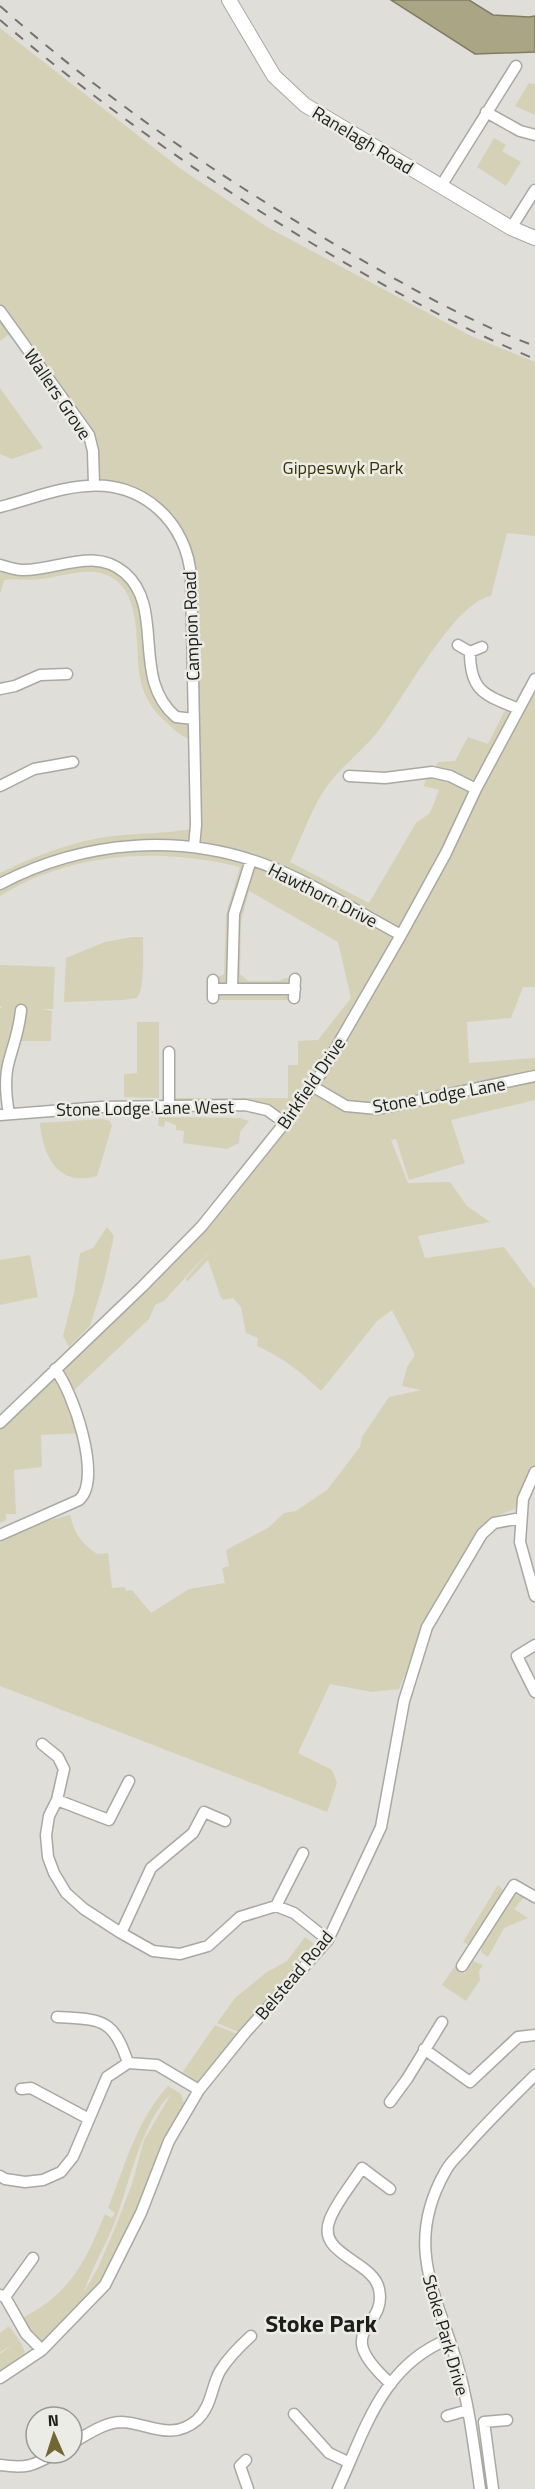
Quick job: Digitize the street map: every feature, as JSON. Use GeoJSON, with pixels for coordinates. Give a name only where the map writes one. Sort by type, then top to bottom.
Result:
{"type":"FeatureCollection","features":[{"type":"Feature","properties":{"kind":"main road","name":"Ranelagh Road"},"geometry":{"type":"LineString","coordinates":[[229,0],[282,86],[305,105],[511,228],[535,238]]}},
{"type":"Feature","properties":{"kind":"street"},"geometry":{"type":"LineString","coordinates":[[441,186],[516,66]]}},
{"type":"Feature","properties":{"kind":"street"},"geometry":{"type":"LineString","coordinates":[[486,112],[520,131],[535,135]]}},
{"type":"Feature","properties":{"kind":"street"},"geometry":{"type":"LineString","coordinates":[[511,228],[535,190]]}},
{"type":"Feature","properties":{"kind":"street","name":"Wallers Grove"},"geometry":{"type":"LineString","coordinates":[[0,311],[89,435],[93,451],[94,485]]}},
{"type":"Feature","properties":{"kind":"street","name":"Campion Road"},"geometry":{"type":"LineString","coordinates":[[0,507],[75,487],[94,485],[129,491],[150,502],[172,523],[185,546],[191,569],[194,847]]}},
{"type":"Feature","properties":{"kind":"street"},"geometry":{"type":"LineString","coordinates":[[0,566],[23,570],[90,560],[105,562],[122,570],[135,585],[142,600],[150,671],[156,689],[162,701],[176,717],[194,719]]}},
{"type":"Feature","properties":{"kind":"street"},"geometry":{"type":"LineString","coordinates":[[458,645],[470,652]]}},
{"type":"Feature","properties":{"kind":"street"},"geometry":{"type":"LineString","coordinates":[[470,652],[482,647]]}},
{"type":"Feature","properties":{"kind":"street"},"geometry":{"type":"LineString","coordinates":[[470,652],[471,672],[477,687],[519,709]]}},
{"type":"Feature","properties":{"kind":"street"},"geometry":{"type":"LineString","coordinates":[[0,689],[15,686],[40,675],[67,674]]}},
{"type":"Feature","properties":{"kind":"street","name":"Birkfield Drive"},"geometry":{"type":"LineString","coordinates":[[0,1423],[202,1226],[312,1086],[446,854],[476,789],[535,679]]}},
{"type":"Feature","properties":{"kind":"street"},"geometry":{"type":"LineString","coordinates":[[0,786],[34,769],[73,762]]}},
{"type":"Feature","properties":{"kind":"street"},"geometry":{"type":"LineString","coordinates":[[349,777],[385,778],[432,772],[450,776],[476,789]]}},
{"type":"Feature","properties":{"kind":"street","name":"Hawthorn Drive"},"geometry":{"type":"LineString","coordinates":[[0,884],[51,861],[86,852],[139,845],[194,847],[251,860],[288,874],[401,935]]}},
{"type":"Feature","properties":{"kind":"street"},"geometry":{"type":"LineString","coordinates":[[232,989],[234,914],[251,860]]}},
{"type":"Feature","properties":{"kind":"street"},"geometry":{"type":"LineString","coordinates":[[213,989],[295,989]]}},
{"type":"Feature","properties":{"kind":"street"},"geometry":{"type":"LineString","coordinates":[[4,1115],[8,1066],[19,1034],[21,1010]]}},
{"type":"Feature","properties":{"kind":"street"},"geometry":{"type":"LineString","coordinates":[[169,1052],[169,1105]]}},
{"type":"Feature","properties":{"kind":"street","name":"Stone Lodge Lane"},"geometry":{"type":"LineString","coordinates":[[312,1086],[346,1106],[378,1109],[535,1076]]}},
{"type":"Feature","properties":{"kind":"street","name":"Stone Lodge Lane West"},"geometry":{"type":"LineString","coordinates":[[4,1115],[84,1108],[169,1105],[255,1106],[267,1110],[285,1123]]}},
{"type":"Feature","properties":{"kind":"street"},"geometry":{"type":"LineString","coordinates":[[0,1535],[79,1500],[87,1490],[83,1433],[68,1389],[55,1369]]}},
{"type":"Feature","properties":{"kind":"street"},"geometry":{"type":"LineString","coordinates":[[534,1594],[520,1542],[520,1518],[524,1499],[535,1472]]}},
{"type":"Feature","properties":{"kind":"street","name":"Belstead Road"},"geometry":{"type":"LineString","coordinates":[[0,2378],[42,2350],[105,2285],[141,2213],[169,2141],[199,2090],[245,2033],[328,1940],[381,1827],[404,1701],[427,1627],[482,1534],[494,1523],[520,1518]]}},
{"type":"Feature","properties":{"kind":"street"},"geometry":{"type":"LineString","coordinates":[[535,1645],[516,1656],[535,1692]]}},
{"type":"Feature","properties":{"kind":"street"},"geometry":{"type":"LineString","coordinates":[[42,1744],[58,1757],[64,1769],[57,1800],[49,1816],[46,1835],[48,1857],[54,1874],[66,1893],[84,1909],[121,1934],[153,1951],[180,1954],[208,1946],[240,1917],[276,1906],[294,1913],[328,1940]]}},
{"type":"Feature","properties":{"kind":"street"},"geometry":{"type":"LineString","coordinates":[[57,1800],[109,1820],[129,1781]]}},
{"type":"Feature","properties":{"kind":"street"},"geometry":{"type":"LineString","coordinates":[[121,1934],[151,1868],[193,1833],[204,1812],[225,1821]]}},
{"type":"Feature","properties":{"kind":"street"},"geometry":{"type":"LineString","coordinates":[[276,1906],[303,1853]]}},
{"type":"Feature","properties":{"kind":"street"},"geometry":{"type":"LineString","coordinates":[[462,1966],[514,1885],[535,1897]]}},
{"type":"Feature","properties":{"kind":"street"},"geometry":{"type":"LineString","coordinates":[[57,2017],[91,2019],[106,2023],[120,2040],[128,2063]]}},
{"type":"Feature","properties":{"kind":"street"},"geometry":{"type":"LineString","coordinates":[[390,2102],[442,2022]]}},
{"type":"Feature","properties":{"kind":"street"},"geometry":{"type":"LineString","coordinates":[[424,2049],[470,2082],[518,2037],[535,2035]]}},
{"type":"Feature","properties":{"kind":"street"},"geometry":{"type":"LineString","coordinates":[[0,2176],[25,2182],[43,2180],[61,2172],[73,2157],[107,2077],[128,2063],[158,2065],[199,2090]]}},
{"type":"Feature","properties":{"kind":"street","name":"Stoke Park Drive"},"geometry":{"type":"LineString","coordinates":[[480,2489],[468,2410],[458,2364],[428,2278],[424,2251],[428,2211],[445,2170],[535,2075]]}},
{"type":"Feature","properties":{"kind":"street"},"geometry":{"type":"LineString","coordinates":[[21,2089],[31,2088],[89,2119]]}},
{"type":"Feature","properties":{"kind":"street"},"geometry":{"type":"LineString","coordinates":[[390,2189],[363,2168],[330,2218],[328,2228],[332,2243],[338,2251],[371,2274],[378,2284],[379,2302],[363,2331],[361,2344],[367,2357],[391,2384]]}},
{"type":"Feature","properties":{"kind":"street"},"geometry":{"type":"LineString","coordinates":[[33,2258],[3,2296],[26,2334],[42,2350]]}},
{"type":"Feature","properties":{"kind":"street"},"geometry":{"type":"LineString","coordinates":[[84,2436],[97,2428],[122,2422],[158,2431],[179,2429],[196,2420],[211,2401],[220,2371],[251,2336]]}},
{"type":"Feature","properties":{"kind":"street"},"geometry":{"type":"LineString","coordinates":[[338,2489],[371,2412],[391,2384],[417,2355],[449,2339]]}},
{"type":"Feature","properties":{"kind":"street"},"geometry":{"type":"LineString","coordinates":[[447,2416],[468,2410]]}},
{"type":"Feature","properties":{"kind":"street"},"geometry":{"type":"LineString","coordinates":[[294,2414],[329,2453],[348,2462]]}},
{"type":"Feature","properties":{"kind":"street"},"geometry":{"type":"LineString","coordinates":[[493,2489],[484,2422],[507,2420]]}},
{"type":"Feature","properties":{"kind":"street"},"geometry":{"type":"LineString","coordinates":[[246,2460],[240,2466],[248,2489]]}},
{"type":"Feature","properties":{"kind":"street"},"geometry":{"type":"LineString","coordinates":[[0,2465],[22,2468],[36,2465]]}},
{"type":"Feature","properties":{"kind":"green space","name":"Gippeswyk Park"},"geometry":{"type":"Polygon","coordinates":[[[0,28],[181,169],[267,227],[471,336],[535,362],[535,536],[507,533],[491,596],[476,602],[445,634],[387,720],[329,784],[314,809],[290,862],[369,903],[416,823],[430,813],[439,790],[424,786],[438,762],[455,761],[468,737],[488,744],[504,712],[535,695],[535,987],[523,987],[511,1018],[467,1022],[469,1063],[535,1058],[535,1100],[451,1120],[465,1163],[409,1180],[396,1139],[391,1140],[408,1183],[450,1182],[467,1206],[490,1222],[418,1236],[425,1258],[504,1247],[535,1289],[535,1466],[515,1509],[488,1519],[433,1604],[399,1689],[372,1692],[330,1684],[298,1753],[332,1770],[337,1783],[327,1812],[0,1686],[0,1543],[34,1524],[70,1515],[76,1532],[87,1546],[97,1554],[108,1553],[112,1588],[125,1587],[126,1591],[132,1590],[151,1613],[189,1589],[225,1583],[222,1568],[229,1566],[226,1550],[268,1528],[284,1513],[296,1511],[327,1490],[360,1447],[362,1437],[389,1397],[421,1390],[402,1386],[407,1367],[415,1355],[392,1310],[377,1321],[321,1391],[291,1366],[257,1346],[258,1338],[246,1333],[241,1307],[233,1298],[224,1300],[221,1298],[208,1260],[187,1282],[186,1279],[213,1247],[164,1301],[155,1305],[149,1319],[70,1394],[83,1433],[41,1435],[42,1467],[14,1470],[16,1514],[6,1514],[6,1520],[0,1523],[0,1423],[142,1287],[285,1123],[267,1110],[169,1105],[169,1098],[288,1098],[288,1065],[298,1065],[298,1041],[318,1040],[351,998],[338,942],[249,891],[241,922],[240,974],[248,981],[279,981],[285,978],[298,978],[299,1000],[209,1000],[217,978],[224,974],[226,914],[240,867],[179,857],[117,858],[86,862],[56,870],[27,881],[0,896],[0,873],[55,850],[84,841],[113,836],[191,829],[194,740],[182,735],[171,726],[155,711],[145,695],[138,663],[134,614],[130,599],[122,586],[111,577],[95,572],[82,572],[36,580],[4,580],[0,594],[0,565],[13,569],[105,562],[138,590],[150,671],[168,709],[194,719],[185,546],[150,502],[94,485],[91,440],[14,331],[0,341],[0,28]]]}},
{"type":"Feature","properties":{"kind":"green space"},"geometry":{"type":"Polygon","coordinates":[[[529,83],[535,84],[535,115],[515,106],[529,83]]]}},
{"type":"Feature","properties":{"kind":"green space"},"geometry":{"type":"Polygon","coordinates":[[[494,138],[506,145],[502,151],[521,162],[506,186],[477,167],[494,138]]]}},
{"type":"Feature","properties":{"kind":"green space"},"geometry":{"type":"Polygon","coordinates":[[[0,388],[43,448],[12,459],[0,454],[0,388]]]}},
{"type":"Feature","properties":{"kind":"green space"},"geometry":{"type":"Polygon","coordinates":[[[143,937],[142,978],[137,998],[64,1002],[66,958],[105,942],[143,937]]]}},
{"type":"Feature","properties":{"kind":"green space"},"geometry":{"type":"Polygon","coordinates":[[[0,965],[55,967],[53,1009],[41,1009],[52,1011],[51,1041],[21,1041],[15,1044],[6,1081],[0,1080],[0,1009],[2,1007],[0,1006],[0,965]]]}},
{"type":"Feature","properties":{"kind":"green space"},"geometry":{"type":"Polygon","coordinates":[[[137,1022],[159,1022],[159,1098],[124,1097],[124,1074],[137,1073],[137,1022]]]}},
{"type":"Feature","properties":{"kind":"green space"},"geometry":{"type":"Polygon","coordinates":[[[159,1117],[240,1118],[249,1121],[240,1132],[239,1143],[227,1149],[183,1143],[184,1131],[176,1130],[176,1125],[165,1121],[164,1127],[158,1126],[159,1117]]]}},
{"type":"Feature","properties":{"kind":"green space"},"geometry":{"type":"Polygon","coordinates":[[[103,1119],[110,1121],[112,1126],[97,1176],[83,1178],[63,1173],[49,1158],[40,1123],[103,1119]]]}},
{"type":"Feature","properties":{"kind":"green space"},"geometry":{"type":"Polygon","coordinates":[[[107,1227],[114,1236],[104,1281],[90,1326],[69,1347],[63,1336],[74,1293],[80,1253],[93,1248],[107,1227]]]}},
{"type":"Feature","properties":{"kind":"green space"},"geometry":{"type":"Polygon","coordinates":[[[30,1255],[38,1297],[0,1305],[0,1260],[30,1255]]]}},
{"type":"Feature","properties":{"kind":"green space"},"geometry":{"type":"Polygon","coordinates":[[[498,1885],[503,1890],[502,1894],[470,1946],[463,1942],[498,1885]]]}},
{"type":"Feature","properties":{"kind":"green space"},"geometry":{"type":"Polygon","coordinates":[[[516,1895],[524,1897],[514,1909],[528,1918],[504,1928],[488,1957],[481,1952],[482,1944],[508,1900],[516,1895]]]}},
{"type":"Feature","properties":{"kind":"green space"},"geometry":{"type":"Polygon","coordinates":[[[305,1937],[313,1943],[314,1949],[241,2033],[217,2023],[235,1998],[267,1972],[287,1961],[305,1937]]]}},
{"type":"Feature","properties":{"kind":"green space"},"geometry":{"type":"Polygon","coordinates":[[[473,1961],[483,1965],[479,1971],[480,1980],[466,2001],[442,1985],[455,1966],[465,1973],[473,1961]]]}},
{"type":"Feature","properties":{"kind":"green space"},"geometry":{"type":"Polygon","coordinates":[[[215,2025],[240,2035],[239,2039],[195,2086],[178,2079],[215,2025]]]}},
{"type":"Feature","properties":{"kind":"green space"},"geometry":{"type":"Polygon","coordinates":[[[168,2086],[181,2094],[184,2104],[133,2232],[96,2301],[73,2324],[50,2342],[39,2342],[18,2320],[36,2311],[63,2289],[82,2263],[105,2214],[112,2218],[115,2213],[108,2208],[126,2160],[139,2129],[168,2086]],[[171,2094],[161,2106],[144,2137],[114,2224],[84,2292],[98,2268],[115,2228],[132,2184],[144,2140],[171,2094]]]}},
{"type":"Feature","properties":{"kind":"green space"},"geometry":{"type":"Polygon","coordinates":[[[9,2326],[22,2344],[24,2356],[17,2366],[0,2379],[0,2354],[12,2345],[0,2352],[0,2333],[9,2326]]]}},
{"type":"Feature","properties":{"kind":"shaded area"},"geometry":{"type":"Polygon","coordinates":[[[391,0],[469,0],[493,15],[535,16],[535,52],[475,54],[391,0]]]}},
{"type":"Feature","properties":{"kind":"railway"},"geometry":{"type":"LineString","coordinates":[[0,6],[40,41],[124,106],[257,197],[417,291],[463,315],[535,346]]}},
{"type":"Feature","properties":{"kind":"railway"},"geometry":{"type":"LineString","coordinates":[[0,20],[152,139],[272,219],[422,306],[535,359]]}},
{"type":"Feature","properties":{"kind":"district","name":"Stoke Park"},"geometry":{"type":"Point","coordinates":[321,2323]}}]}
